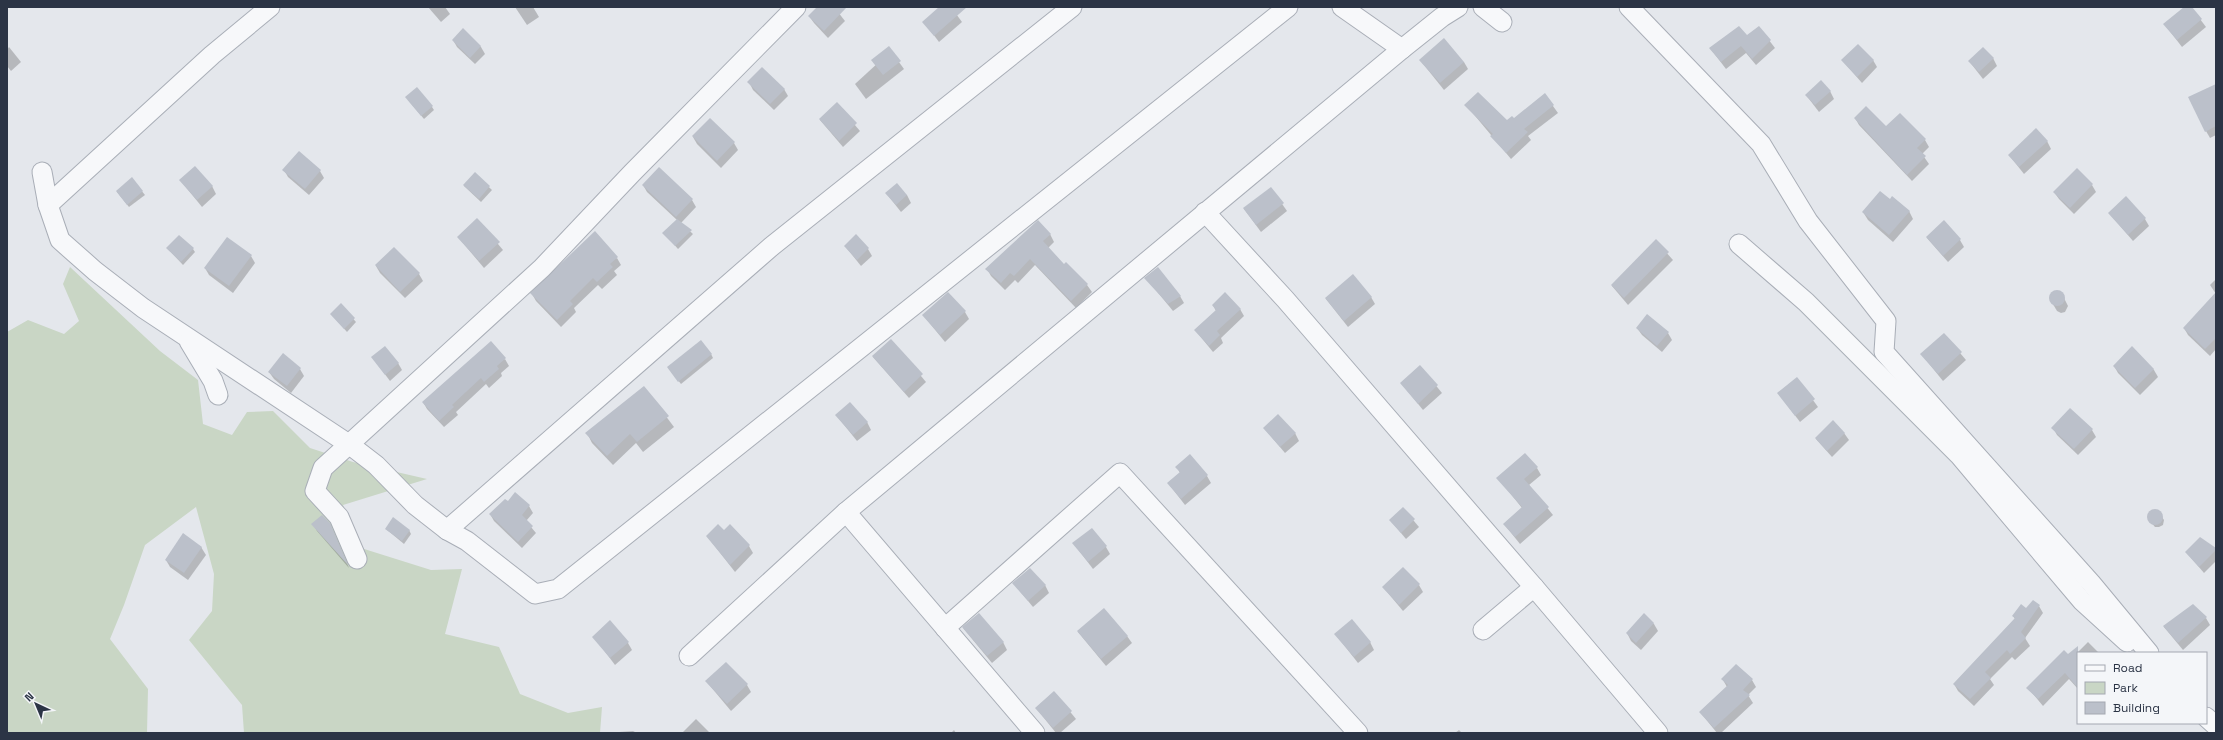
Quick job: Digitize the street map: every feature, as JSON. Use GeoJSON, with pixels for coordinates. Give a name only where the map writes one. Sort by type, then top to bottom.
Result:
{"type":"FeatureCollection","features":[{"type":"Feature","properties":{"kind":"street"},"geometry":{"type":"LineString","coordinates":[[48,205],[212,55],[270,7]]}},
{"type":"Feature","properties":{"kind":"street"},"geometry":{"type":"LineString","coordinates":[[357,559],[339,518],[315,491],[323,468],[350,445],[542,268],[632,173],[796,7]]}},
{"type":"Feature","properties":{"kind":"street"},"geometry":{"type":"LineString","coordinates":[[447,530],[772,246],[1072,7]]}},
{"type":"Feature","properties":{"kind":"street"},"geometry":{"type":"LineString","coordinates":[[42,172],[48,205],[60,240],[95,271],[137,303],[350,445],[376,465],[414,505],[447,530],[467,540],[535,594],[558,589],[1288,7]]}},
{"type":"Feature","properties":{"kind":"street"},"geometry":{"type":"LineString","coordinates":[[1342,7],[1402,49]]}},
{"type":"Feature","properties":{"kind":"street"},"geometry":{"type":"LineString","coordinates":[[689,656],[846,512],[1402,49],[1442,17],[1458,7]]}},
{"type":"Feature","properties":{"kind":"street"},"geometry":{"type":"LineString","coordinates":[[1483,7],[1502,22]]}},
{"type":"Feature","properties":{"kind":"street"},"geometry":{"type":"LineString","coordinates":[[1629,7],[1761,144],[1808,221],[1886,321],[1884,352],[2091,583],[2148,652]]}},
{"type":"Feature","properties":{"kind":"street"},"geometry":{"type":"LineString","coordinates":[[1206,212],[1285,299],[1658,733]]}},
{"type":"Feature","properties":{"kind":"street"},"geometry":{"type":"LineString","coordinates":[[1739,244],[1806,302],[1959,455],[2082,601],[2138,652]]}},
{"type":"Feature","properties":{"kind":"street"},"geometry":{"type":"LineString","coordinates":[[186,336],[213,381],[218,395]]}},
{"type":"Feature","properties":{"kind":"street"},"geometry":{"type":"LineString","coordinates":[[945,628],[1120,473],[1358,733]]}},
{"type":"Feature","properties":{"kind":"street"},"geometry":{"type":"LineString","coordinates":[[846,512],[1035,733]]}},
{"type":"Feature","properties":{"kind":"street"},"geometry":{"type":"LineString","coordinates":[[1483,630],[1534,587]]}},
{"type":"Feature","properties":{"kind":"street"},"geometry":{"type":"LineString","coordinates":[[2207,717],[2216,726]]}},
{"type":"Feature","properties":{"kind":"green space"},"geometry":{"type":"Polygon","coordinates":[[[70,267],[160,351],[198,380],[203,424],[232,435],[247,412],[273,411],[310,448],[353,462],[427,479],[343,505],[361,548],[431,570],[462,569],[445,634],[499,647],[520,694],[568,713],[602,707],[600,733],[244,733],[242,705],[189,640],[212,611],[214,574],[196,507],[145,545],[124,605],[110,639],[148,689],[147,733],[7,733],[7,332],[28,320],[64,334],[79,321],[63,284],[70,267]]]}},
{"type":"Feature","properties":{"kind":"building"},"geometry":{"type":"Polygon","coordinates":[[[817,7],[847,7],[824,31],[808,16],[817,7]]]}},
{"type":"Feature","properties":{"kind":"building"},"geometry":{"type":"Polygon","coordinates":[[[939,7],[967,7],[934,36],[922,22],[939,7]]]}},
{"type":"Feature","properties":{"kind":"building"},"geometry":{"type":"Polygon","coordinates":[[[2184,7],[2192,7],[2202,19],[2177,40],[2163,24],[2184,7]]]}},
{"type":"Feature","properties":{"kind":"building"},"geometry":{"type":"Polygon","coordinates":[[[1739,26],[1747,35],[1759,26],[1771,40],[1752,59],[1741,46],[1721,62],[1709,48],[1739,26]]]}},
{"type":"Feature","properties":{"kind":"building"},"geometry":{"type":"Polygon","coordinates":[[[463,28],[481,46],[470,58],[452,40],[463,28]]]}},
{"type":"Feature","properties":{"kind":"building"},"geometry":{"type":"Polygon","coordinates":[[[1444,38],[1464,62],[1440,83],[1419,60],[1444,38]]]}},
{"type":"Feature","properties":{"kind":"building"},"geometry":{"type":"Polygon","coordinates":[[[1858,44],[1874,60],[1857,77],[1841,60],[1858,44]]]}},
{"type":"Feature","properties":{"kind":"building"},"geometry":{"type":"Polygon","coordinates":[[[889,46],[901,61],[883,75],[871,60],[889,46]]]}},
{"type":"Feature","properties":{"kind":"building"},"geometry":{"type":"Polygon","coordinates":[[[1983,47],[1994,58],[1979,72],[1968,61],[1983,47]]]}},
{"type":"Feature","properties":{"kind":"building"},"geometry":{"type":"Polygon","coordinates":[[[762,67],[785,89],[770,104],[747,82],[762,67]]]}},
{"type":"Feature","properties":{"kind":"building"},"geometry":{"type":"Polygon","coordinates":[[[1821,80],[1831,91],[1815,105],[1805,95],[1821,80]]]}},
{"type":"Feature","properties":{"kind":"building"},"geometry":{"type":"Polygon","coordinates":[[[2216,84],[2216,126],[2205,132],[2188,97],[2216,84]]]}},
{"type":"Feature","properties":{"kind":"building"},"geometry":{"type":"Polygon","coordinates":[[[417,87],[433,106],[421,116],[405,97],[417,87]]]}},
{"type":"Feature","properties":{"kind":"building"},"geometry":{"type":"Polygon","coordinates":[[[1478,92],[1507,120],[1512,116],[1514,118],[1545,93],[1554,105],[1524,129],[1528,132],[1506,153],[1490,136],[1493,134],[1464,105],[1478,92]]]}},
{"type":"Feature","properties":{"kind":"building"},"geometry":{"type":"Polygon","coordinates":[[[837,102],[857,123],[839,141],[819,119],[837,102]]]}},
{"type":"Feature","properties":{"kind":"building"},"geometry":{"type":"Polygon","coordinates":[[[1866,106],[1886,126],[1900,113],[1926,139],[1917,148],[1926,156],[1907,175],[1854,118],[1866,106]]]}},
{"type":"Feature","properties":{"kind":"building"},"geometry":{"type":"Polygon","coordinates":[[[710,118],[735,142],[717,161],[692,136],[710,118]]]}},
{"type":"Feature","properties":{"kind":"building"},"geometry":{"type":"Polygon","coordinates":[[[2036,128],[2048,141],[2019,167],[2008,155],[2036,128]]]}},
{"type":"Feature","properties":{"kind":"building"},"geometry":{"type":"Polygon","coordinates":[[[299,151],[321,170],[305,189],[282,170],[299,151]]]}},
{"type":"Feature","properties":{"kind":"building"},"geometry":{"type":"Polygon","coordinates":[[[195,166],[213,186],[197,200],[179,180],[195,166]]]}},
{"type":"Feature","properties":{"kind":"building"},"geometry":{"type":"Polygon","coordinates":[[[659,167],[693,199],[676,217],[642,185],[659,167]]]}},
{"type":"Feature","properties":{"kind":"building"},"geometry":{"type":"Polygon","coordinates":[[[2077,168],[2093,184],[2070,208],[2053,192],[2077,168]]]}},
{"type":"Feature","properties":{"kind":"building"},"geometry":{"type":"Polygon","coordinates":[[[475,172],[490,186],[479,199],[463,185],[475,172]]]}},
{"type":"Feature","properties":{"kind":"building"},"geometry":{"type":"Polygon","coordinates":[[[132,177],[143,191],[127,205],[116,191],[132,177]]]}},
{"type":"Feature","properties":{"kind":"building"},"geometry":{"type":"Polygon","coordinates":[[[897,183],[907,195],[896,205],[885,193],[897,183]]]}},
{"type":"Feature","properties":{"kind":"building"},"geometry":{"type":"Polygon","coordinates":[[[1271,187],[1284,203],[1256,225],[1243,208],[1271,187]]]}},
{"type":"Feature","properties":{"kind":"building"},"geometry":{"type":"Polygon","coordinates":[[[1880,191],[1890,199],[1892,196],[1910,211],[1889,235],[1862,212],[1880,191]]]}},
{"type":"Feature","properties":{"kind":"building"},"geometry":{"type":"Polygon","coordinates":[[[2126,196],[2146,218],[2128,235],[2108,213],[2126,196]]]}},
{"type":"Feature","properties":{"kind":"building"},"geometry":{"type":"Polygon","coordinates":[[[477,218],[500,242],[479,261],[457,237],[477,218]]]}},
{"type":"Feature","properties":{"kind":"building"},"geometry":{"type":"Polygon","coordinates":[[[677,219],[692,230],[675,246],[662,233],[677,219]]]}},
{"type":"Feature","properties":{"kind":"building"},"geometry":{"type":"Polygon","coordinates":[[[1038,220],[1051,234],[1043,241],[1064,264],[1066,262],[1088,284],[1071,301],[1030,259],[1014,276],[1010,273],[1001,283],[985,269],[1038,220]]]}},
{"type":"Feature","properties":{"kind":"building"},"geometry":{"type":"Polygon","coordinates":[[[1944,220],[1961,239],[1943,256],[1926,237],[1944,220]]]}},
{"type":"Feature","properties":{"kind":"building"},"geometry":{"type":"Polygon","coordinates":[[[595,231],[618,257],[610,264],[613,267],[597,282],[593,278],[570,301],[573,304],[557,320],[530,293],[595,231]]]}},
{"type":"Feature","properties":{"kind":"building"},"geometry":{"type":"Polygon","coordinates":[[[856,234],[869,248],[857,260],[844,246],[856,234]]]}},
{"type":"Feature","properties":{"kind":"building"},"geometry":{"type":"Polygon","coordinates":[[[179,235],[194,248],[181,262],[166,248],[179,235]]]}},
{"type":"Feature","properties":{"kind":"building"},"geometry":{"type":"Polygon","coordinates":[[[227,237],[252,255],[229,286],[204,268],[227,237]]]}},
{"type":"Feature","properties":{"kind":"building"},"geometry":{"type":"Polygon","coordinates":[[[1656,239],[1669,252],[1624,298],[1611,285],[1656,239]]]}},
{"type":"Feature","properties":{"kind":"building"},"geometry":{"type":"Polygon","coordinates":[[[394,247],[420,273],[400,292],[375,265],[394,247]]]}},
{"type":"Feature","properties":{"kind":"building"},"geometry":{"type":"Polygon","coordinates":[[[1158,267],[1181,296],[1168,304],[1144,278],[1158,267]]]}},
{"type":"Feature","properties":{"kind":"building"},"geometry":{"type":"Polygon","coordinates":[[[1353,274],[1372,297],[1344,321],[1325,298],[1353,274]]]}},
{"type":"Feature","properties":{"kind":"building"},"geometry":{"type":"Polygon","coordinates":[[[2057,290],[2063,292],[2065,298],[2063,304],[2057,306],[2051,304],[2049,298],[2051,292],[2057,290]]]}},
{"type":"Feature","properties":{"kind":"building"},"geometry":{"type":"Polygon","coordinates":[[[948,292],[966,311],[940,335],[922,315],[948,292]]]}},
{"type":"Feature","properties":{"kind":"building"},"geometry":{"type":"Polygon","coordinates":[[[1225,292],[1241,309],[1217,331],[1220,335],[1209,346],[1194,330],[1216,310],[1212,305],[1225,292]]]}},
{"type":"Feature","properties":{"kind":"building"},"geometry":{"type":"Polygon","coordinates":[[[2216,292],[2216,338],[2205,349],[2183,328],[2216,292]]]}},
{"type":"Feature","properties":{"kind":"building"},"geometry":{"type":"Polygon","coordinates":[[[341,303],[355,318],[344,329],[330,314],[341,303]]]}},
{"type":"Feature","properties":{"kind":"building"},"geometry":{"type":"Polygon","coordinates":[[[1647,314],[1669,332],[1657,346],[1636,328],[1647,314]]]}},
{"type":"Feature","properties":{"kind":"building"},"geometry":{"type":"Polygon","coordinates":[[[1944,333],[1962,352],[1938,374],[1920,354],[1944,333]]]}},
{"type":"Feature","properties":{"kind":"building"},"geometry":{"type":"Polygon","coordinates":[[[891,339],[923,374],[904,392],[872,356],[891,339]]]}},
{"type":"Feature","properties":{"kind":"building"},"geometry":{"type":"Polygon","coordinates":[[[701,340],[712,354],[678,382],[667,367],[701,340]]]}},
{"type":"Feature","properties":{"kind":"building"},"geometry":{"type":"Polygon","coordinates":[[[491,341],[506,358],[497,366],[499,369],[484,382],[481,378],[452,405],[454,407],[439,421],[422,402],[491,341]]]}},
{"type":"Feature","properties":{"kind":"building"},"geometry":{"type":"Polygon","coordinates":[[[385,346],[399,363],[385,375],[371,357],[385,346]]]}},
{"type":"Feature","properties":{"kind":"building"},"geometry":{"type":"Polygon","coordinates":[[[2132,346],[2154,369],[2135,388],[2113,366],[2132,346]]]}},
{"type":"Feature","properties":{"kind":"building"},"geometry":{"type":"Polygon","coordinates":[[[283,353],[301,368],[287,386],[268,372],[283,353]]]}},
{"type":"Feature","properties":{"kind":"building"},"geometry":{"type":"Polygon","coordinates":[[[1420,365],[1438,385],[1418,404],[1400,383],[1420,365]]]}},
{"type":"Feature","properties":{"kind":"building"},"geometry":{"type":"Polygon","coordinates":[[[1797,377],[1815,399],[1795,416],[1777,393],[1797,377]]]}},
{"type":"Feature","properties":{"kind":"building"},"geometry":{"type":"Polygon","coordinates":[[[644,386],[669,416],[637,442],[630,434],[607,456],[585,433],[644,386]]]}},
{"type":"Feature","properties":{"kind":"building"},"geometry":{"type":"Polygon","coordinates":[[[850,402],[868,422],[853,435],[835,415],[850,402]]]}},
{"type":"Feature","properties":{"kind":"building"},"geometry":{"type":"Polygon","coordinates":[[[2070,408],[2093,429],[2074,449],[2051,428],[2070,408]]]}},
{"type":"Feature","properties":{"kind":"building"},"geometry":{"type":"Polygon","coordinates":[[[1278,414],[1296,433],[1280,447],[1263,428],[1278,414]]]}},
{"type":"Feature","properties":{"kind":"building"},"geometry":{"type":"Polygon","coordinates":[[[1833,420],[1845,433],[1827,451],[1815,438],[1833,420]]]}},
{"type":"Feature","properties":{"kind":"building"},"geometry":{"type":"Polygon","coordinates":[[[1525,453],[1538,467],[1524,479],[1549,507],[1515,537],[1503,524],[1522,507],[1496,478],[1525,453]]]}},
{"type":"Feature","properties":{"kind":"building"},"geometry":{"type":"Polygon","coordinates":[[[1190,454],[1208,475],[1181,499],[1167,483],[1180,472],[1175,467],[1190,454]]]}},
{"type":"Feature","properties":{"kind":"building"},"geometry":{"type":"Polygon","coordinates":[[[515,492],[530,505],[522,515],[533,526],[518,542],[489,514],[505,499],[508,501],[515,492]]]}},
{"type":"Feature","properties":{"kind":"building"},"geometry":{"type":"Polygon","coordinates":[[[1403,507],[1415,519],[1401,533],[1389,520],[1403,507]]]}},
{"type":"Feature","properties":{"kind":"building"},"geometry":{"type":"Polygon","coordinates":[[[2155,509],[2161,511],[2163,517],[2161,523],[2155,525],[2149,523],[2147,517],[2149,511],[2155,509]]]}},
{"type":"Feature","properties":{"kind":"building"},"geometry":{"type":"Polygon","coordinates":[[[322,515],[330,523],[348,565],[311,524],[322,515]]]}},
{"type":"Feature","properties":{"kind":"building"},"geometry":{"type":"Polygon","coordinates":[[[393,517],[410,530],[402,541],[385,529],[393,517]]]}},
{"type":"Feature","properties":{"kind":"building"},"geometry":{"type":"Polygon","coordinates":[[[718,524],[724,530],[730,524],[750,545],[730,565],[706,536],[718,524]]]}},
{"type":"Feature","properties":{"kind":"building"},"geometry":{"type":"Polygon","coordinates":[[[1092,528],[1107,546],[1088,562],[1072,543],[1092,528]]]}},
{"type":"Feature","properties":{"kind":"building"},"geometry":{"type":"Polygon","coordinates":[[[183,533],[202,547],[184,573],[165,560],[183,533]]]}},
{"type":"Feature","properties":{"kind":"building"},"geometry":{"type":"Polygon","coordinates":[[[2200,537],[2216,548],[2216,550],[2199,567],[2185,552],[2200,537]]]}},
{"type":"Feature","properties":{"kind":"building"},"geometry":{"type":"Polygon","coordinates":[[[1403,567],[1420,584],[1399,605],[1382,587],[1403,567]]]}},
{"type":"Feature","properties":{"kind":"building"},"geometry":{"type":"Polygon","coordinates":[[[1030,568],[1046,585],[1028,601],[1012,583],[1030,568]]]}},
{"type":"Feature","properties":{"kind":"building"},"geometry":{"type":"Polygon","coordinates":[[[2033,600],[2040,605],[2021,632],[2026,638],[2010,654],[2007,650],[1985,672],[1991,678],[1970,699],[1953,684],[2015,618],[2012,616],[2021,604],[2026,608],[2033,600]]]}},
{"type":"Feature","properties":{"kind":"building"},"geometry":{"type":"Polygon","coordinates":[[[2193,604],[2207,617],[2178,643],[2163,626],[2193,604]]]}},
{"type":"Feature","properties":{"kind":"building"},"geometry":{"type":"Polygon","coordinates":[[[1104,608],[1128,636],[1101,659],[1077,631],[1104,608]]]}},
{"type":"Feature","properties":{"kind":"building"},"geometry":{"type":"Polygon","coordinates":[[[979,613],[1004,642],[987,656],[962,627],[979,613]]]}},
{"type":"Feature","properties":{"kind":"building"},"geometry":{"type":"Polygon","coordinates":[[[1644,613],[1654,623],[1636,643],[1626,633],[1644,613]]]}},
{"type":"Feature","properties":{"kind":"building"},"geometry":{"type":"Polygon","coordinates":[[[1352,619],[1371,642],[1354,657],[1334,634],[1352,619]]]}},
{"type":"Feature","properties":{"kind":"building"},"geometry":{"type":"Polygon","coordinates":[[[610,620],[629,642],[610,658],[592,637],[610,620]]]}},
{"type":"Feature","properties":{"kind":"building"},"geometry":{"type":"Polygon","coordinates":[[[2078,646],[2077,687],[2065,673],[2038,699],[2026,688],[2064,650],[2068,654],[2078,646]]]}},
{"type":"Feature","properties":{"kind":"building"},"geometry":{"type":"Polygon","coordinates":[[[726,662],[748,684],[727,704],[705,681],[726,662]]]}},
{"type":"Feature","properties":{"kind":"building"},"geometry":{"type":"Polygon","coordinates":[[[1736,664],[1753,679],[1743,690],[1750,695],[1714,728],[1699,712],[1728,685],[1721,679],[1736,664]]]}},
{"type":"Feature","properties":{"kind":"building"},"geometry":{"type":"Polygon","coordinates":[[[1054,691],[1072,711],[1053,728],[1035,708],[1054,691]]]}}]}
